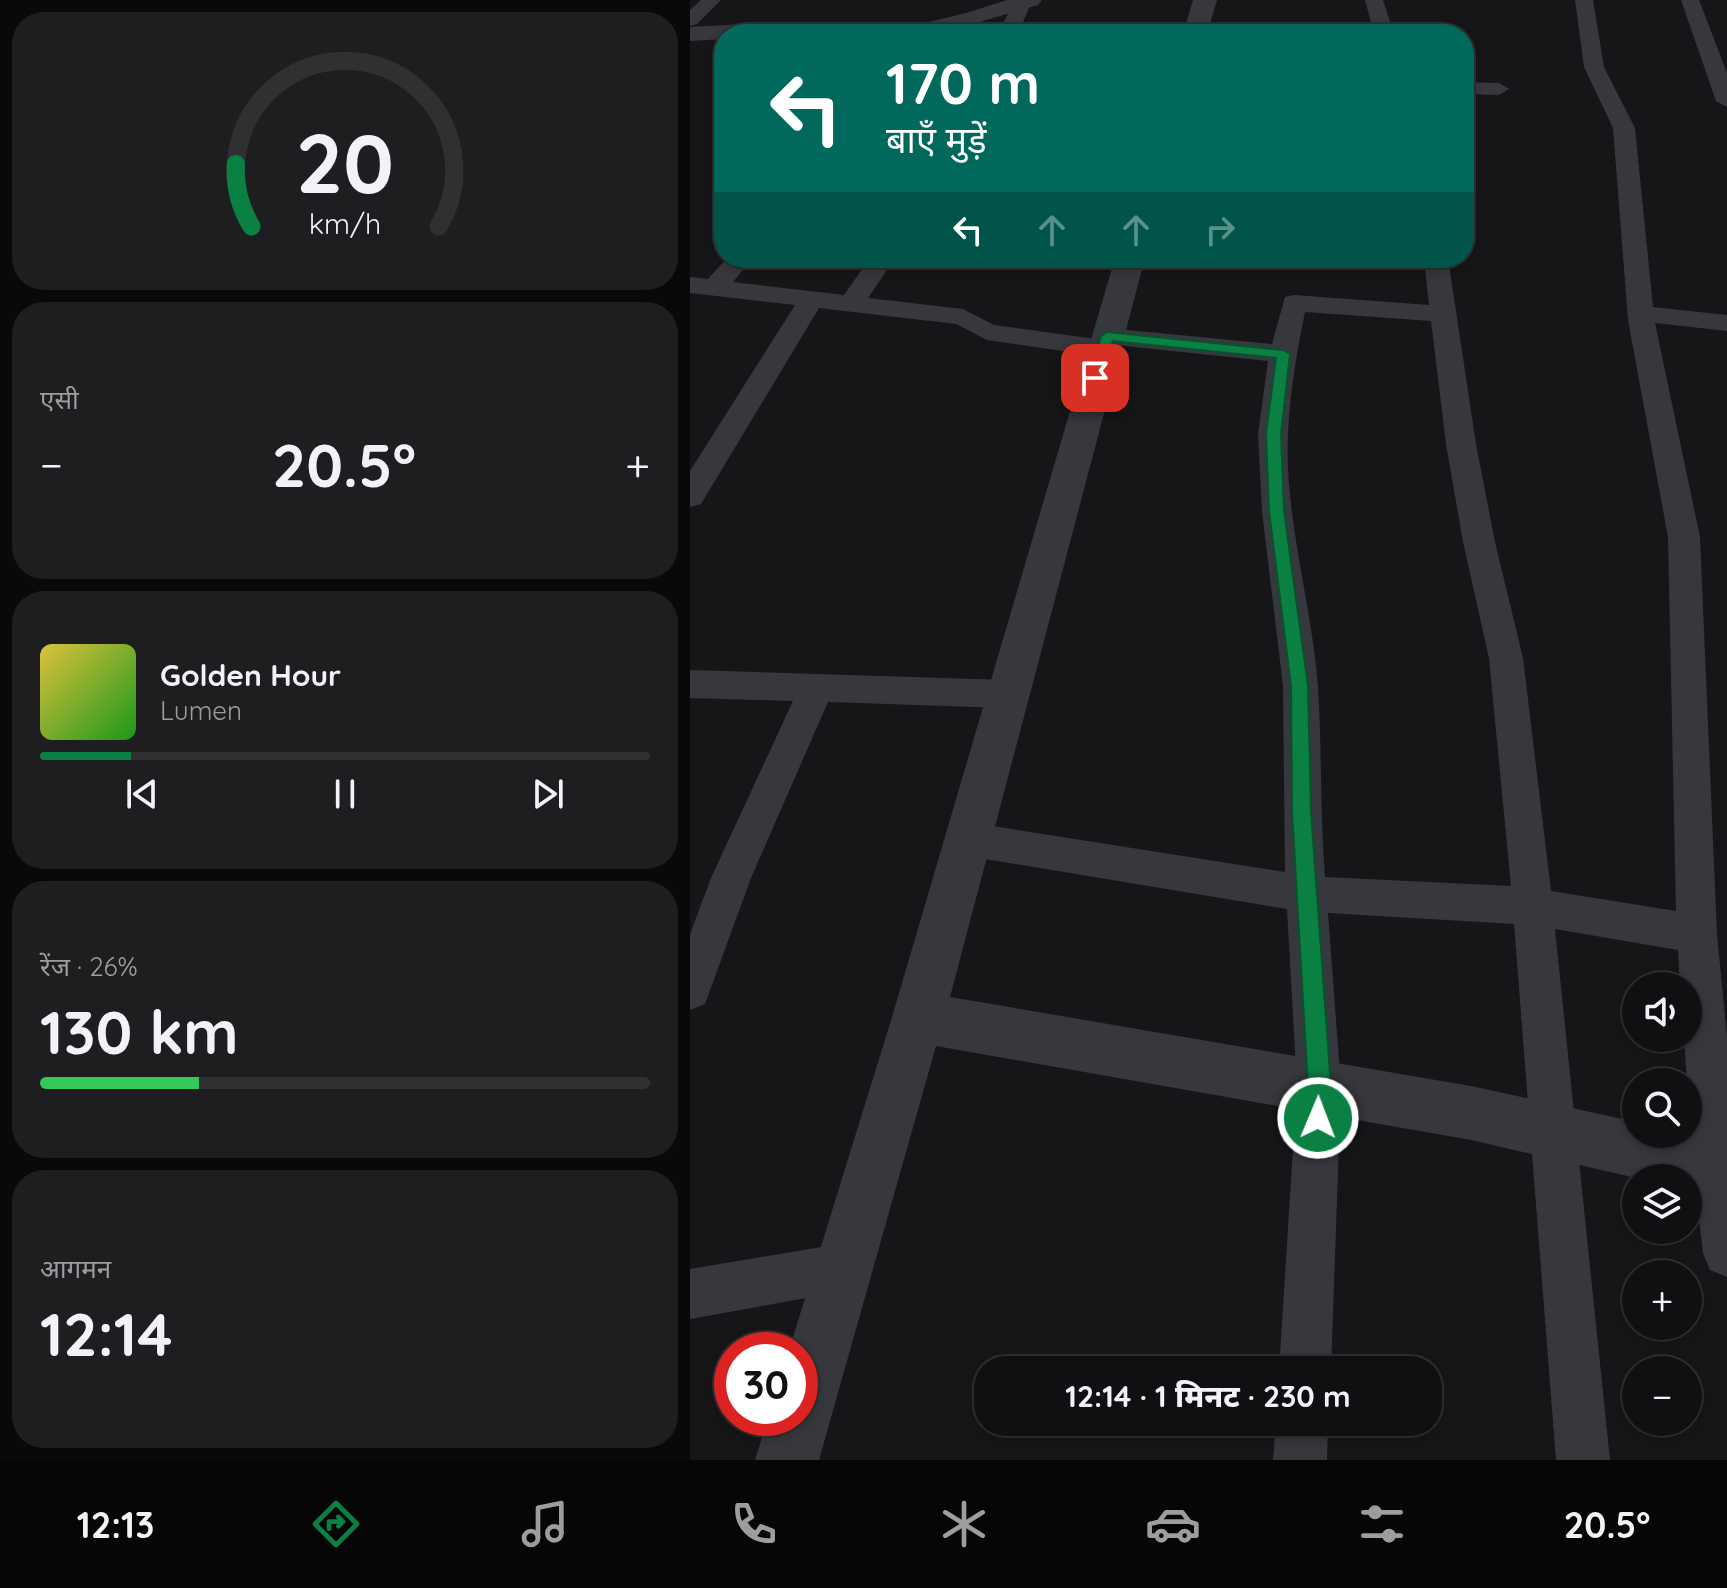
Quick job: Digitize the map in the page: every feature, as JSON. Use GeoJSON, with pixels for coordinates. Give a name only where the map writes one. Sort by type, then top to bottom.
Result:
{"type":"FeatureCollection","features":[{"type":"Feature","properties":{"kind":"street"},"geometry":{"type":"LineString","coordinates":[[690,20],[712,0]]}},
{"type":"Feature","properties":{"kind":"street"},"geometry":{"type":"LineString","coordinates":[[1198,24],[1205,0]]}},
{"type":"Feature","properties":{"kind":"street"},"geometry":{"type":"LineString","coordinates":[[1374,0],[1381,24]]}},
{"type":"Feature","properties":{"kind":"street"},"geometry":{"type":"LineString","coordinates":[[1584,0],[1594,67],[1624,128],[1640,313],[1684,537],[1697,934],[1722,1170],[1727,1253]]}},
{"type":"Feature","properties":{"kind":"street"},"geometry":{"type":"LineString","coordinates":[[1690,0],[1727,101]]}},
{"type":"Feature","properties":{"kind":"street"},"geometry":{"type":"LineString","coordinates":[[945,24],[1026,2]]}},
{"type":"Feature","properties":{"kind":"street"},"geometry":{"type":"LineString","coordinates":[[1014,24],[1026,2]]}},
{"type":"Feature","properties":{"kind":"street"},"geometry":{"type":"LineString","coordinates":[[690,34],[714,33]]}},
{"type":"Feature","properties":{"kind":"street"},"geometry":{"type":"LineString","coordinates":[[1474,88],[1499,89]]}},
{"type":"Feature","properties":{"kind":"street"},"geometry":{"type":"LineString","coordinates":[[703,286],[727,268]]}},
{"type":"Feature","properties":{"kind":"street"},"geometry":{"type":"LineString","coordinates":[[852,302],[876,268]]}},
{"type":"Feature","properties":{"kind":"street"},"geometry":{"type":"LineString","coordinates":[[818,1358],[918,1017],[1127,268]]}},
{"type":"Feature","properties":{"kind":"street"},"geometry":{"type":"LineString","coordinates":[[1437,268],[1474,514],[1506,658],[1554,1132],[1583,1460]]}},
{"type":"Feature","properties":{"kind":"street"},"geometry":{"type":"LineString","coordinates":[[703,286],[963,317],[987,332],[1283,354]]}},
{"type":"Feature","properties":{"kind":"street"},"geometry":{"type":"LineString","coordinates":[[690,496],[812,298]]}},
{"type":"Feature","properties":{"kind":"street"},"geometry":{"type":"LineString","coordinates":[[1306,1356],[1319,1087],[1301,811],[1300,686],[1275,480],[1273,434],[1283,354],[1294,303],[1444,314]]}},
{"type":"Feature","properties":{"kind":"street"},"geometry":{"type":"LineString","coordinates":[[1640,313],[1727,323]]}},
{"type":"Feature","properties":{"kind":"street"},"geometry":{"type":"LineString","coordinates":[[690,684],[1006,694]]}},
{"type":"Feature","properties":{"kind":"street"},"geometry":{"type":"LineString","coordinates":[[690,990],[731,878],[817,688]]}},
{"type":"Feature","properties":{"kind":"street"},"geometry":{"type":"LineString","coordinates":[[967,839],[1307,894],[1532,906],[1697,934]]}},
{"type":"Feature","properties":{"kind":"street"},"geometry":{"type":"LineString","coordinates":[[918,1017],[1471,1113],[1722,1170]]}},
{"type":"Feature","properties":{"kind":"street"},"geometry":{"type":"LineString","coordinates":[[690,1294],[845,1267]]}},
{"type":"Feature","properties":{"kind":"street"},"geometry":{"type":"LineString","coordinates":[[787,1460],[794,1436]]}},
{"type":"Feature","properties":{"kind":"street"},"geometry":{"type":"LineString","coordinates":[[1300,1460],[1301,1436]]}},
{"type":"Feature","properties":{"kind":"route"},"geometry":{"type":"LineString","coordinates":[[1095,378],[1107,336],[1283,354],[1273,434],[1277,511],[1300,686],[1301,811],[1319,1087],[1318,1118]]}}]}
